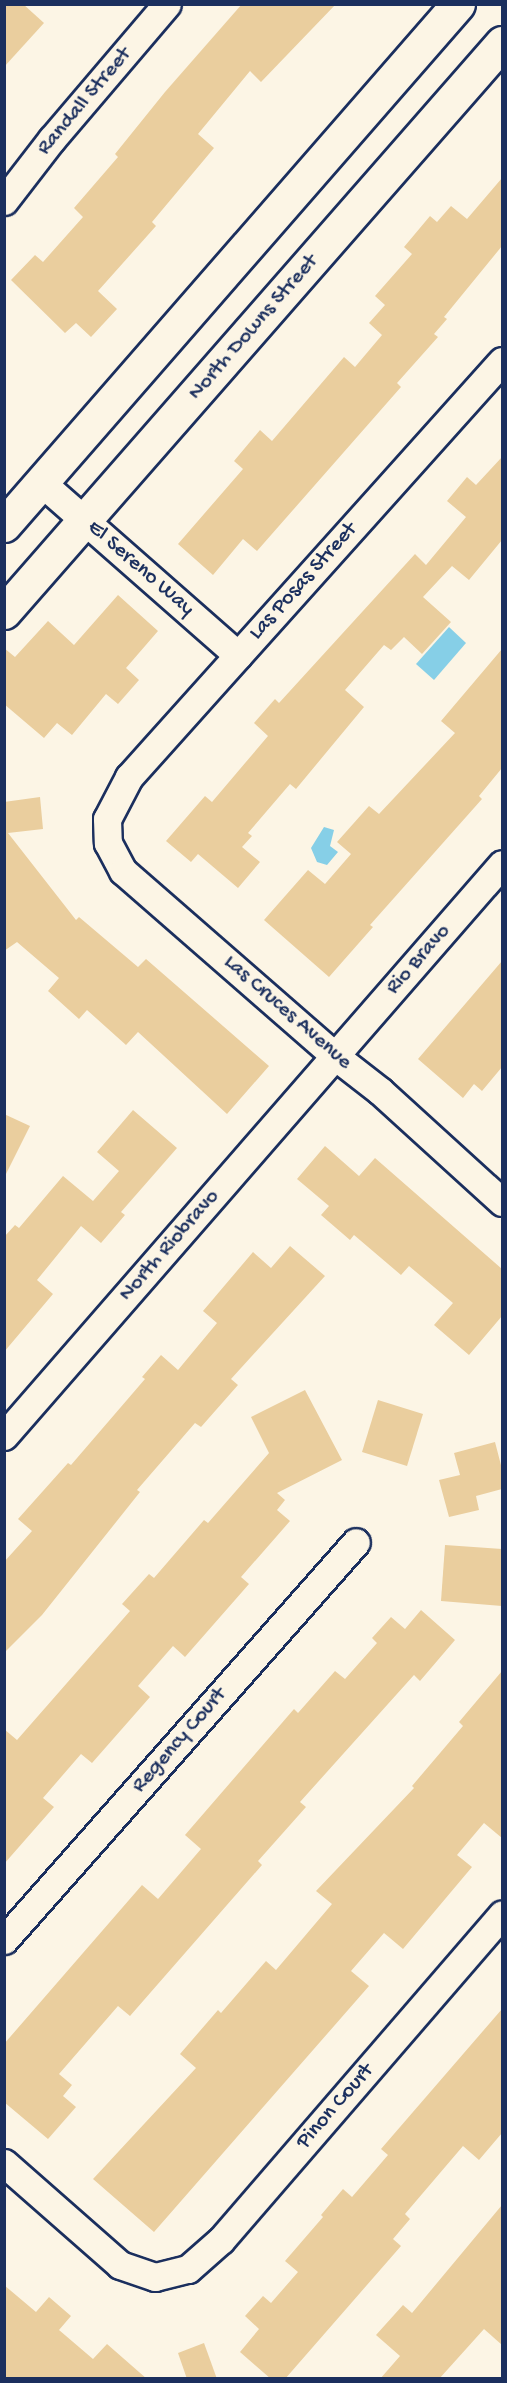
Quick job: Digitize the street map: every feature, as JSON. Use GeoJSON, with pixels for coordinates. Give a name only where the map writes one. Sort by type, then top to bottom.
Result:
{"type":"FeatureCollection","features":[{"type":"Feature","properties":{"kind":"main road"},"geometry":{"type":"LineString","coordinates":[[4,525],[458,4]]}},
{"type":"Feature","properties":{"kind":"main road","name":"North Downs Street"},"geometry":{"type":"LineString","coordinates":[[4,612],[502,43]]}},
{"type":"Feature","properties":{"kind":"street","name":"Randall Street"},"geometry":{"type":"LineString","coordinates":[[4,201],[52,139],[167,4]]}},
{"type":"Feature","properties":{"kind":"street","name":"Las Posas Street"},"geometry":{"type":"LineString","coordinates":[[111,807],[129,777],[502,361]]}},
{"type":"Feature","properties":{"kind":"street","name":"El Sereno Way"},"geometry":{"type":"LineString","coordinates":[[42,483],[238,655]]}},
{"type":"Feature","properties":{"kind":"street","name":"Las Cruces Avenue"},"geometry":{"type":"LineString","coordinates":[[111,807],[106,819],[108,843],[123,871],[335,1056],[380,1091],[502,1202]]}},
{"type":"Feature","properties":{"kind":"street","name":"Rio Bravo"},"geometry":{"type":"LineString","coordinates":[[335,1056],[502,864]]}},
{"type":"Feature","properties":{"kind":"street","name":"North Riobravo"},"geometry":{"type":"LineString","coordinates":[[4,1436],[335,1056]]}},
{"type":"Feature","properties":{"kind":"street","name":"Regency Court"},"geometry":{"type":"LineString","coordinates":[[4,1940],[356,1542]]}},
{"type":"Feature","properties":{"kind":"street","name":"Pinon Court"},"geometry":{"type":"LineString","coordinates":[[4,2163],[120,2265],[155,2277],[188,2269],[221,2240],[502,1914]]}},
{"type":"Feature","properties":{"kind":"water"},"geometry":{"type":"Polygon","coordinates":[[[449,627],[466,643],[434,680],[416,664],[449,627]]]}},
{"type":"Feature","properties":{"kind":"water"},"geometry":{"type":"Polygon","coordinates":[[[324,827],[334,830],[330,846],[338,852],[327,865],[317,862],[311,848],[324,827]]]}},
{"type":"Feature","properties":{"kind":"building"},"geometry":{"type":"Polygon","coordinates":[[[4,4],[23,4],[44,23],[4,67],[4,4]]]}},
{"type":"Feature","properties":{"kind":"building"},"geometry":{"type":"Polygon","coordinates":[[[242,4],[336,4],[261,82],[250,71],[198,134],[214,148],[152,222],[156,226],[98,291],[117,309],[91,337],[76,323],[65,333],[11,280],[35,255],[43,262],[83,217],[74,208],[118,157],[115,154],[165,92],[242,4]]]}},
{"type":"Feature","properties":{"kind":"building"},"geometry":{"type":"Polygon","coordinates":[[[502,178],[502,246],[444,317],[447,319],[434,334],[438,337],[397,383],[401,387],[257,551],[243,539],[213,575],[178,544],[243,469],[234,461],[260,430],[272,441],[344,357],[355,367],[382,335],[369,323],[385,305],[375,296],[412,254],[404,247],[430,216],[437,222],[451,206],[467,219],[502,178]]]}},
{"type":"Feature","properties":{"kind":"building"},"geometry":{"type":"Polygon","coordinates":[[[502,457],[502,540],[469,580],[452,566],[423,597],[451,622],[422,654],[404,637],[391,650],[384,645],[345,690],[364,707],[296,789],[290,784],[248,833],[252,836],[242,847],[260,862],[238,888],[198,854],[191,862],[166,841],[205,796],[212,802],[268,736],[254,723],[275,699],[279,703],[415,554],[426,565],[466,517],[447,501],[467,477],[476,485],[502,457]]]}},
{"type":"Feature","properties":{"kind":"building"},"geometry":{"type":"Polygon","coordinates":[[[118,595],[158,631],[126,668],[139,680],[118,704],[106,694],[72,735],[57,723],[44,738],[4,704],[4,648],[15,657],[48,621],[74,645],[118,595]]]}},
{"type":"Feature","properties":{"kind":"building"},"geometry":{"type":"Polygon","coordinates":[[[502,649],[502,768],[479,796],[482,799],[370,925],[373,927],[329,977],[264,920],[308,870],[325,884],[351,854],[337,842],[369,806],[379,814],[455,733],[441,721],[502,649]]]}},
{"type":"Feature","properties":{"kind":"building"},"geometry":{"type":"Polygon","coordinates":[[[40,797],[43,829],[8,833],[76,920],[79,917],[138,967],[146,959],[269,1066],[227,1114],[138,1032],[126,1045],[87,1010],[79,1019],[48,991],[59,978],[17,942],[4,951],[4,802],[40,797]]]}},
{"type":"Feature","properties":{"kind":"building"},"geometry":{"type":"Polygon","coordinates":[[[502,961],[502,1067],[482,1091],[474,1084],[463,1098],[418,1059],[502,961]]]}},
{"type":"Feature","properties":{"kind":"building"},"geometry":{"type":"Polygon","coordinates":[[[133,1110],[177,1148],[121,1212],[125,1215],[101,1243],[81,1226],[37,1280],[53,1294],[4,1352],[4,1237],[15,1225],[19,1228],[63,1176],[93,1201],[119,1171],[97,1152],[133,1110]]]}},
{"type":"Feature","properties":{"kind":"building"},"geometry":{"type":"Polygon","coordinates":[[[4,1114],[30,1126],[4,1178],[4,1114]]]}},
{"type":"Feature","properties":{"kind":"building"},"geometry":{"type":"Polygon","coordinates":[[[325,1146],[359,1176],[375,1158],[502,1269],[502,1316],[469,1355],[434,1325],[453,1303],[409,1266],[401,1275],[354,1235],[350,1240],[321,1215],[329,1206],[297,1179],[325,1146]]]}},
{"type":"Feature","properties":{"kind":"building"},"geometry":{"type":"Polygon","coordinates":[[[290,1246],[325,1276],[231,1379],[238,1385],[201,1427],[195,1423],[137,1490],[140,1492],[42,1615],[4,1653],[4,1562],[32,1531],[18,1519],[68,1463],[71,1465],[145,1379],[142,1377],[161,1355],[178,1370],[217,1323],[203,1311],[253,1252],[271,1268],[290,1246]]]}},
{"type":"Feature","properties":{"kind":"building"},"geometry":{"type":"Polygon","coordinates":[[[305,1390],[342,1460],[277,1493],[285,1500],[277,1510],[290,1521],[241,1577],[249,1584],[185,1657],[173,1646],[138,1686],[150,1697],[92,1763],[81,1754],[43,1798],[54,1807],[4,1864],[4,1729],[17,1740],[130,1611],[122,1604],[149,1574],[154,1578],[204,1520],[208,1523],[269,1453],[251,1417],[305,1390]]]}},
{"type":"Feature","properties":{"kind":"building"},"geometry":{"type":"Polygon","coordinates":[[[378,1400],[423,1414],[407,1466],[362,1452],[378,1400]]]}},
{"type":"Feature","properties":{"kind":"building"},"geometry":{"type":"Polygon","coordinates":[[[495,1442],[502,1469],[502,1489],[476,1496],[479,1510],[449,1517],[439,1480],[460,1475],[454,1453],[495,1442]]]}},
{"type":"Feature","properties":{"kind":"building"},"geometry":{"type":"Polygon","coordinates":[[[445,1545],[502,1549],[502,1606],[441,1601],[445,1545]]]}},
{"type":"Feature","properties":{"kind":"building"},"geometry":{"type":"Polygon","coordinates":[[[421,1610],[455,1640],[420,1681],[414,1675],[300,1802],[306,1807],[258,1861],[262,1865],[130,2016],[118,2006],[59,2074],[72,2085],[63,2096],[76,2107],[48,2139],[4,2102],[4,2044],[142,1885],[158,1899],[201,1849],[185,1835],[294,1709],[298,1713],[335,1671],[345,1679],[377,1643],[372,1638],[391,1617],[405,1629],[421,1610]]]}},
{"type":"Feature","properties":{"kind":"building"},"geometry":{"type":"Polygon","coordinates":[[[502,1671],[502,1838],[484,1823],[457,1855],[472,1867],[403,1949],[384,1933],[351,1971],[369,1986],[154,2232],[93,2179],[196,2068],[180,2054],[218,2010],[221,2013],[266,1961],[276,1970],[332,1904],[316,1891],[414,1788],[412,1786],[463,1726],[459,1722],[502,1671]]]}},
{"type":"Feature","properties":{"kind":"building"},"geometry":{"type":"Polygon","coordinates":[[[502,2009],[502,2133],[479,2160],[463,2146],[405,2214],[410,2219],[393,2239],[401,2246],[285,2379],[271,2379],[240,2352],[259,2329],[245,2316],[263,2296],[271,2303],[298,2272],[285,2261],[323,2217],[321,2215],[343,2189],[352,2197],[388,2155],[381,2149],[502,2009]]]}},
{"type":"Feature","properties":{"kind":"building"},"geometry":{"type":"Polygon","coordinates":[[[502,2205],[502,2345],[484,2329],[439,2379],[380,2379],[400,2356],[376,2335],[403,2305],[412,2313],[502,2205]]]}},
{"type":"Feature","properties":{"kind":"building"},"geometry":{"type":"Polygon","coordinates":[[[4,2285],[36,2312],[49,2297],[71,2316],[59,2330],[93,2359],[107,2344],[147,2379],[4,2379],[4,2285]]]}},
{"type":"Feature","properties":{"kind":"building"},"geometry":{"type":"Polygon","coordinates":[[[204,2343],[217,2379],[187,2379],[178,2353],[204,2343]]]}}]}
